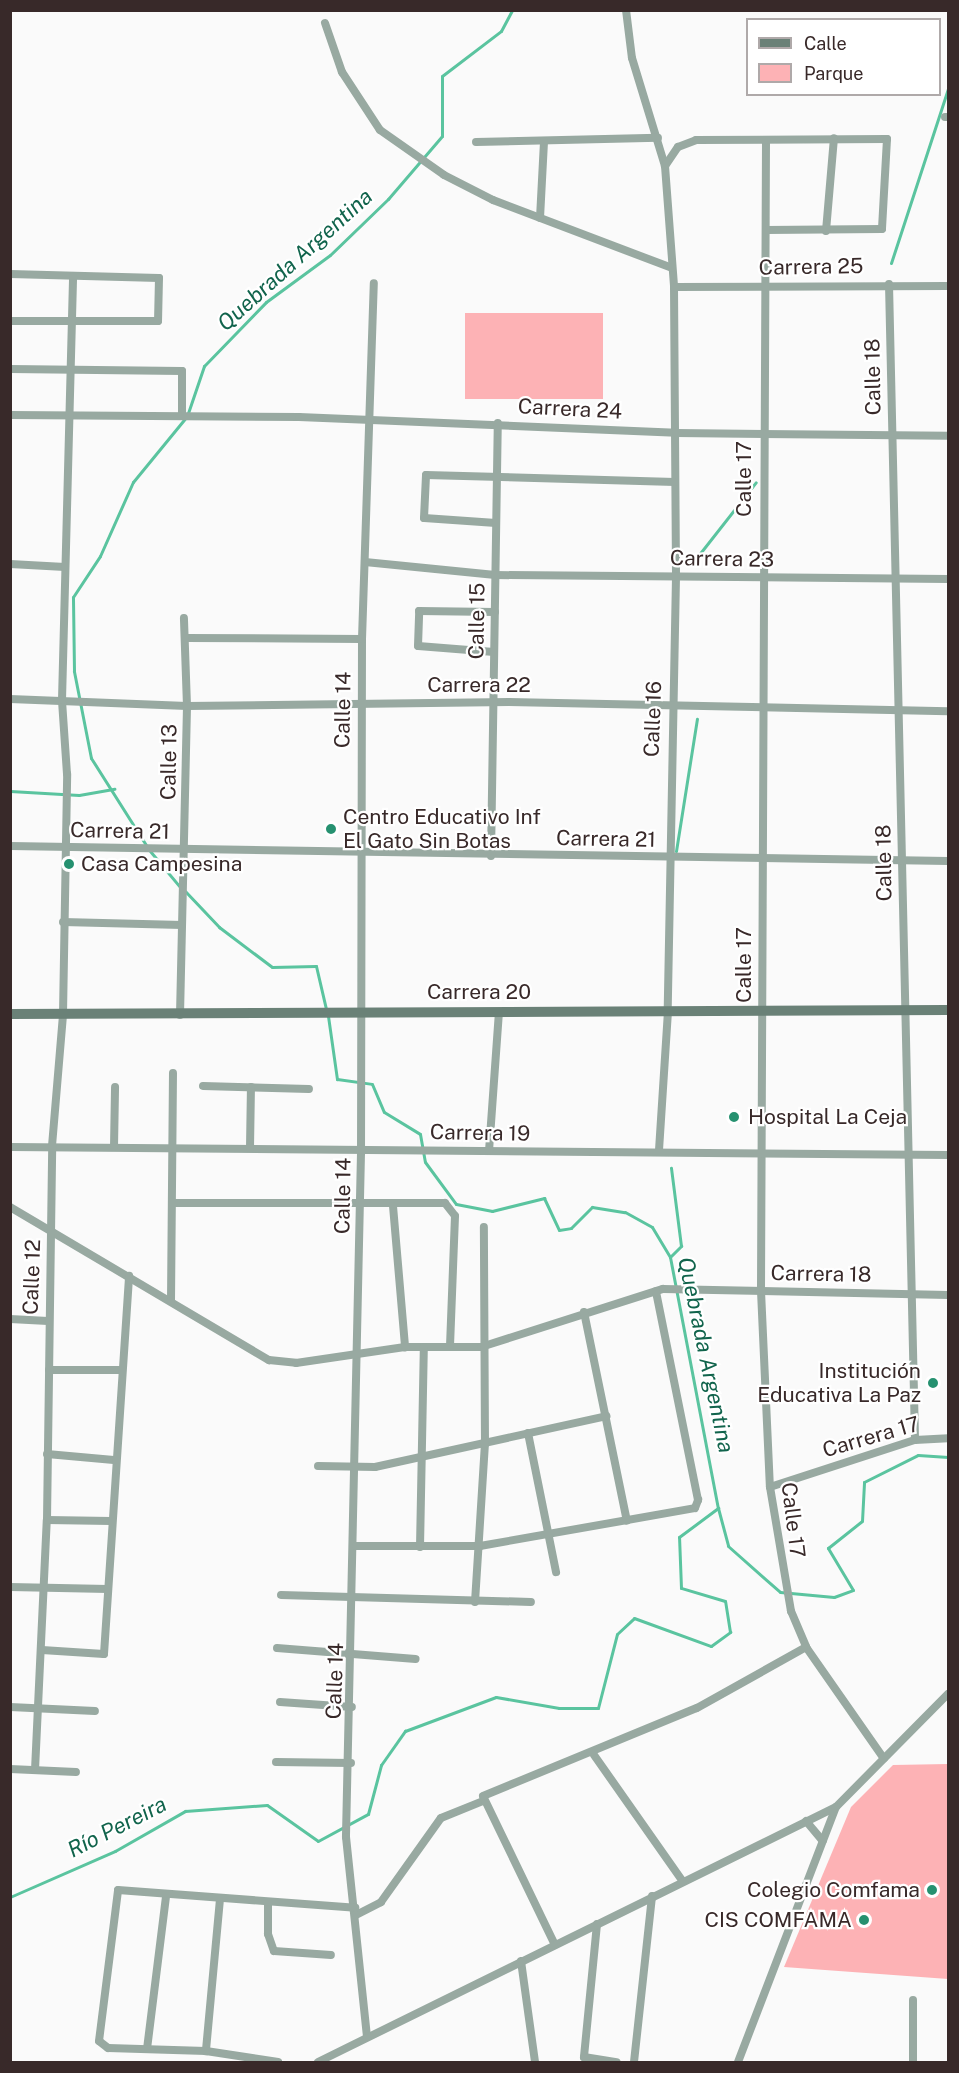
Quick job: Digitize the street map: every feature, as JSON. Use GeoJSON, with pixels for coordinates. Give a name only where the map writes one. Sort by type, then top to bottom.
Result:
{"type":"FeatureCollection","features":[{"type":"Feature","properties":{"kind":"main road","name":"Carrera 20"},"geometry":{"type":"LineString","coordinates":[[10,1014],[948,1010]]}},
{"type":"Feature","properties":{"kind":"street","name":"Calle 16"},"geometry":{"type":"LineString","coordinates":[[626,10],[632,58],[665,166],[674,287],[676,577],[668,1011],[659,1152]]}},
{"type":"Feature","properties":{"kind":"street"},"geometry":{"type":"LineString","coordinates":[[325,23],[342,72],[380,130],[425,162],[493,200],[672,268]]}},
{"type":"Feature","properties":{"kind":"street"},"geometry":{"type":"LineString","coordinates":[[476,142],[658,138]]}},
{"type":"Feature","properties":{"kind":"street"},"geometry":{"type":"LineString","coordinates":[[826,231],[834,138]]}},
{"type":"Feature","properties":{"kind":"street"},"geometry":{"type":"LineString","coordinates":[[665,166],[678,147],[696,140],[766,142],[834,138],[887,139],[887,216],[876,232],[766,230]]}},
{"type":"Feature","properties":{"kind":"street"},"geometry":{"type":"LineString","coordinates":[[540,218],[544,141]]}},
{"type":"Feature","properties":{"kind":"street","name":"Calle 17"},"geometry":{"type":"LineString","coordinates":[[766,142],[762,434],[761,1291],[770,1487],[782,1576],[791,1611],[806,1647],[884,1759]]}},
{"type":"Feature","properties":{"kind":"street"},"geometry":{"type":"LineString","coordinates":[[10,274],[159,278],[158,321],[72,323],[10,321]]}},
{"type":"Feature","properties":{"kind":"street","name":"Calle 12"},"geometry":{"type":"LineString","coordinates":[[35,1770],[47,1520],[52,1146],[63,1014],[67,774],[62,700],[73,276]]}},
{"type":"Feature","properties":{"kind":"street","name":"Calle 14"},"geometry":{"type":"LineString","coordinates":[[367,2036],[346,1837],[351,1763],[356,1601],[362,1088],[360,703],[374,283]]}},
{"type":"Feature","properties":{"kind":"street","name":"Carrera 25"},"geometry":{"type":"LineString","coordinates":[[674,287],[889,284],[948,286]]}},
{"type":"Feature","properties":{"kind":"street","name":"Calle 18"},"geometry":{"type":"LineString","coordinates":[[889,284],[915,1440]]}},
{"type":"Feature","properties":{"kind":"street"},"geometry":{"type":"LineString","coordinates":[[10,369],[182,371],[186,416]]}},
{"type":"Feature","properties":{"kind":"street","name":"Carrera 24"},"geometry":{"type":"LineString","coordinates":[[10,415],[69,418],[186,416],[369,419],[498,423],[676,433],[948,436]]}},
{"type":"Feature","properties":{"kind":"street","name":"Calle 15"},"geometry":{"type":"LineString","coordinates":[[491,856],[498,423]]}},
{"type":"Feature","properties":{"kind":"street"},"geometry":{"type":"LineString","coordinates":[[496,523],[421,514],[426,475],[497,475],[675,482]]}},
{"type":"Feature","properties":{"kind":"street","name":"Carrera 23"},"geometry":{"type":"LineString","coordinates":[[365,562],[495,575],[948,579]]}},
{"type":"Feature","properties":{"kind":"street"},"geometry":{"type":"LineString","coordinates":[[10,564],[64,567]]}},
{"type":"Feature","properties":{"kind":"street"},"geometry":{"type":"LineString","coordinates":[[494,652],[418,646],[419,611],[495,612]]}},
{"type":"Feature","properties":{"kind":"street","name":"Calle 13"},"geometry":{"type":"LineString","coordinates":[[180,1015],[187,706],[183,618]]}},
{"type":"Feature","properties":{"kind":"street"},"geometry":{"type":"LineString","coordinates":[[184,638],[362,639]]}},
{"type":"Feature","properties":{"kind":"street","name":"Carrera 22"},"geometry":{"type":"LineString","coordinates":[[10,699],[81,698],[187,706],[494,703],[672,708],[948,711]]}},
{"type":"Feature","properties":{"kind":"street","name":"Carrera 21"},"geometry":{"type":"LineString","coordinates":[[10,846],[360,856],[948,861]]}},
{"type":"Feature","properties":{"kind":"street"},"geometry":{"type":"LineString","coordinates":[[63,922],[182,925]]}},
{"type":"Feature","properties":{"kind":"street"},"geometry":{"type":"LineString","coordinates":[[489,1151],[499,1012]]}},
{"type":"Feature","properties":{"kind":"street"},"geometry":{"type":"LineString","coordinates":[[171,1301],[173,1073]]}},
{"type":"Feature","properties":{"kind":"street"},"geometry":{"type":"LineString","coordinates":[[203,1086],[309,1089]]}},
{"type":"Feature","properties":{"kind":"street"},"geometry":{"type":"LineString","coordinates":[[114,1147],[115,1087]]}},
{"type":"Feature","properties":{"kind":"street"},"geometry":{"type":"LineString","coordinates":[[250,1148],[251,1088]]}},
{"type":"Feature","properties":{"kind":"street","name":"Carrera 19"},"geometry":{"type":"LineString","coordinates":[[10,1147],[250,1148],[361,1153],[428,1150],[948,1155]]}},
{"type":"Feature","properties":{"kind":"street"},"geometry":{"type":"LineString","coordinates":[[172,1203],[393,1206],[445,1203],[455,1216],[450,1347]]}},
{"type":"Feature","properties":{"kind":"street"},"geometry":{"type":"LineString","coordinates":[[393,1206],[405,1347]]}},
{"type":"Feature","properties":{"kind":"street","name":"Carrera 18"},"geometry":{"type":"LineString","coordinates":[[10,1207],[268,1360],[296,1363],[358,1352],[405,1347],[481,1347],[584,1312],[659,1290],[948,1294]]}},
{"type":"Feature","properties":{"kind":"street"},"geometry":{"type":"LineString","coordinates":[[475,1602],[485,1444],[481,1347],[484,1227]]}},
{"type":"Feature","properties":{"kind":"street"},"geometry":{"type":"LineString","coordinates":[[42,1650],[104,1654],[119,1370],[129,1276]]}},
{"type":"Feature","properties":{"kind":"street"},"geometry":{"type":"LineString","coordinates":[[356,1546],[480,1546],[685,1511],[698,1503],[659,1290]]}},
{"type":"Feature","properties":{"kind":"street"},"geometry":{"type":"LineString","coordinates":[[584,1312],[627,1521]]}},
{"type":"Feature","properties":{"kind":"street"},"geometry":{"type":"LineString","coordinates":[[10,1319],[48,1321]]}},
{"type":"Feature","properties":{"kind":"street"},"geometry":{"type":"LineString","coordinates":[[420,1547],[424,1347]]}},
{"type":"Feature","properties":{"kind":"street"},"geometry":{"type":"LineString","coordinates":[[49,1370],[119,1370]]}},
{"type":"Feature","properties":{"kind":"street"},"geometry":{"type":"LineString","coordinates":[[318,1466],[357,1470],[421,1458],[606,1416]]}},
{"type":"Feature","properties":{"kind":"street"},"geometry":{"type":"LineString","coordinates":[[528,1433],[556,1572]]}},
{"type":"Feature","properties":{"kind":"street","name":"Carrera 17"},"geometry":{"type":"LineString","coordinates":[[770,1487],[915,1440],[948,1438]]}},
{"type":"Feature","properties":{"kind":"street"},"geometry":{"type":"LineString","coordinates":[[47,1454],[114,1460]]}},
{"type":"Feature","properties":{"kind":"street"},"geometry":{"type":"LineString","coordinates":[[47,1520],[111,1521]]}},
{"type":"Feature","properties":{"kind":"street"},"geometry":{"type":"LineString","coordinates":[[10,1587],[108,1589]]}},
{"type":"Feature","properties":{"kind":"street"},"geometry":{"type":"LineString","coordinates":[[282,1595],[356,1601],[531,1602]]}},
{"type":"Feature","properties":{"kind":"street"},"geometry":{"type":"LineString","coordinates":[[278,2062],[206,2051],[102,2045],[98,2018],[114,1895],[127,1887],[166,1896],[355,1911],[381,1902],[441,1818],[483,1801],[487,1794],[594,1755],[714,1700],[806,1647]]}},
{"type":"Feature","properties":{"kind":"street"},"geometry":{"type":"LineString","coordinates":[[278,1648],[416,1659]]}},
{"type":"Feature","properties":{"kind":"street"},"geometry":{"type":"LineString","coordinates":[[318,2062],[682,1880],[836,1807],[948,1694]]}},
{"type":"Feature","properties":{"kind":"street"},"geometry":{"type":"LineString","coordinates":[[280,1702],[352,1707]]}},
{"type":"Feature","properties":{"kind":"street"},"geometry":{"type":"LineString","coordinates":[[10,1707],[94,1711]]}},
{"type":"Feature","properties":{"kind":"street"},"geometry":{"type":"LineString","coordinates":[[594,1755],[682,1880]]}},
{"type":"Feature","properties":{"kind":"street"},"geometry":{"type":"LineString","coordinates":[[276,1762],[351,1763]]}},
{"type":"Feature","properties":{"kind":"street"},"geometry":{"type":"LineString","coordinates":[[10,1769],[76,1772]]}},
{"type":"Feature","properties":{"kind":"street"},"geometry":{"type":"LineString","coordinates":[[483,1801],[555,1945]]}},
{"type":"Feature","properties":{"kind":"street"},"geometry":{"type":"LineString","coordinates":[[738,2062],[836,1807]]}},
{"type":"Feature","properties":{"kind":"street"},"geometry":{"type":"LineString","coordinates":[[806,1821],[823,1841]]}},
{"type":"Feature","properties":{"kind":"street"},"geometry":{"type":"LineString","coordinates":[[147,2049],[166,1896]]}},
{"type":"Feature","properties":{"kind":"street"},"geometry":{"type":"LineString","coordinates":[[634,2062],[652,1896]]}},
{"type":"Feature","properties":{"kind":"street"},"geometry":{"type":"LineString","coordinates":[[206,2051],[220,1899]]}},
{"type":"Feature","properties":{"kind":"street"},"geometry":{"type":"LineString","coordinates":[[268,1903],[268,1934],[274,1951],[331,1954]]}},
{"type":"Feature","properties":{"kind":"street"},"geometry":{"type":"LineString","coordinates":[[597,1924],[584,2057],[618,2062]]}},
{"type":"Feature","properties":{"kind":"street"},"geometry":{"type":"LineString","coordinates":[[521,1962],[535,2062]]}},
{"type":"Feature","properties":{"kind":"street"},"geometry":{"type":"LineString","coordinates":[[913,2000],[913,2062]]}},
{"type":"Feature","properties":{"kind":"green space"},"geometry":{"type":"Polygon","coordinates":[[[465,313],[603,313],[603,399],[465,399],[465,313]]]}},
{"type":"Feature","properties":{"kind":"green space"},"geometry":{"type":"Polygon","coordinates":[[[948,1764],[948,1979],[784,1967],[851,1807],[893,1765],[948,1764]]]}},
{"type":"Feature","properties":{"kind":"waterway","name":"Quebrada Argentina"},"geometry":{"type":"LineString","coordinates":[[146,845],[91,758],[74,671],[73,597],[100,556],[133,482],[187,416],[204,366],[266,302],[330,255],[388,199],[442,136],[442,76],[501,31],[512,10]]}},
{"type":"Feature","properties":{"kind":"waterway"},"geometry":{"type":"LineString","coordinates":[[891,263],[948,89]]}},
{"type":"Feature","properties":{"kind":"waterway"},"geometry":{"type":"LineString","coordinates":[[694,561],[756,482]]}},
{"type":"Feature","properties":{"kind":"waterway"},"geometry":{"type":"LineString","coordinates":[[676,851],[697,719]]}},
{"type":"Feature","properties":{"kind":"waterway"},"geometry":{"type":"LineString","coordinates":[[10,791],[79,795],[114,789]]}},
{"type":"Feature","properties":{"kind":"waterway","name":"Quebrada Argentina"},"geometry":{"type":"LineString","coordinates":[[150,851],[180,887]]}},
{"type":"Feature","properties":{"kind":"waterway","name":"Quebrada Argentina"},"geometry":{"type":"LineString","coordinates":[[185,891],[219,927],[272,967],[316,966],[326,1009]]}},
{"type":"Feature","properties":{"kind":"waterway","name":"Quebrada Argentina"},"geometry":{"type":"LineString","coordinates":[[328,1016],[337,1079],[372,1084],[384,1112],[420,1134],[425,1162],[456,1204],[492,1211],[544,1198],[559,1230],[571,1228],[592,1207],[625,1212],[652,1227],[670,1257],[718,1508]]}},
{"type":"Feature","properties":{"kind":"waterway"},"geometry":{"type":"LineString","coordinates":[[670,1257],[681,1246],[671,1168]]}},
{"type":"Feature","properties":{"kind":"waterway","name":"Río Pereira"},"geometry":{"type":"LineString","coordinates":[[10,1897],[115,1851],[185,1811],[267,1805],[318,1841],[368,1814],[381,1765],[405,1731],[496,1697],[559,1708],[598,1708],[617,1634],[634,1618],[711,1646],[730,1632],[725,1601],[681,1588],[679,1537],[718,1508],[728,1546],[780,1592],[834,1597],[853,1590],[828,1548],[862,1521],[864,1482],[918,1455],[948,1457]]}},
{"type":"Feature","properties":{"kind":"place","name":"Centro Educativo Inf El Gato Sin Botas"},"geometry":{"type":"Point","coordinates":[331,829]}},
{"type":"Feature","properties":{"kind":"place","name":"Casa Campesina"},"geometry":{"type":"Point","coordinates":[69,864]}},
{"type":"Feature","properties":{"kind":"place","name":"Hospital La Ceja"},"geometry":{"type":"Point","coordinates":[734,1117]}},
{"type":"Feature","properties":{"kind":"place","name":"Institución Educativa La Paz"},"geometry":{"type":"Point","coordinates":[933,1383]}},
{"type":"Feature","properties":{"kind":"place","name":"Colegio Comfama"},"geometry":{"type":"Point","coordinates":[932,1890]}},
{"type":"Feature","properties":{"kind":"place","name":"CIS COMFAMA"},"geometry":{"type":"Point","coordinates":[864,1920]}}]}
